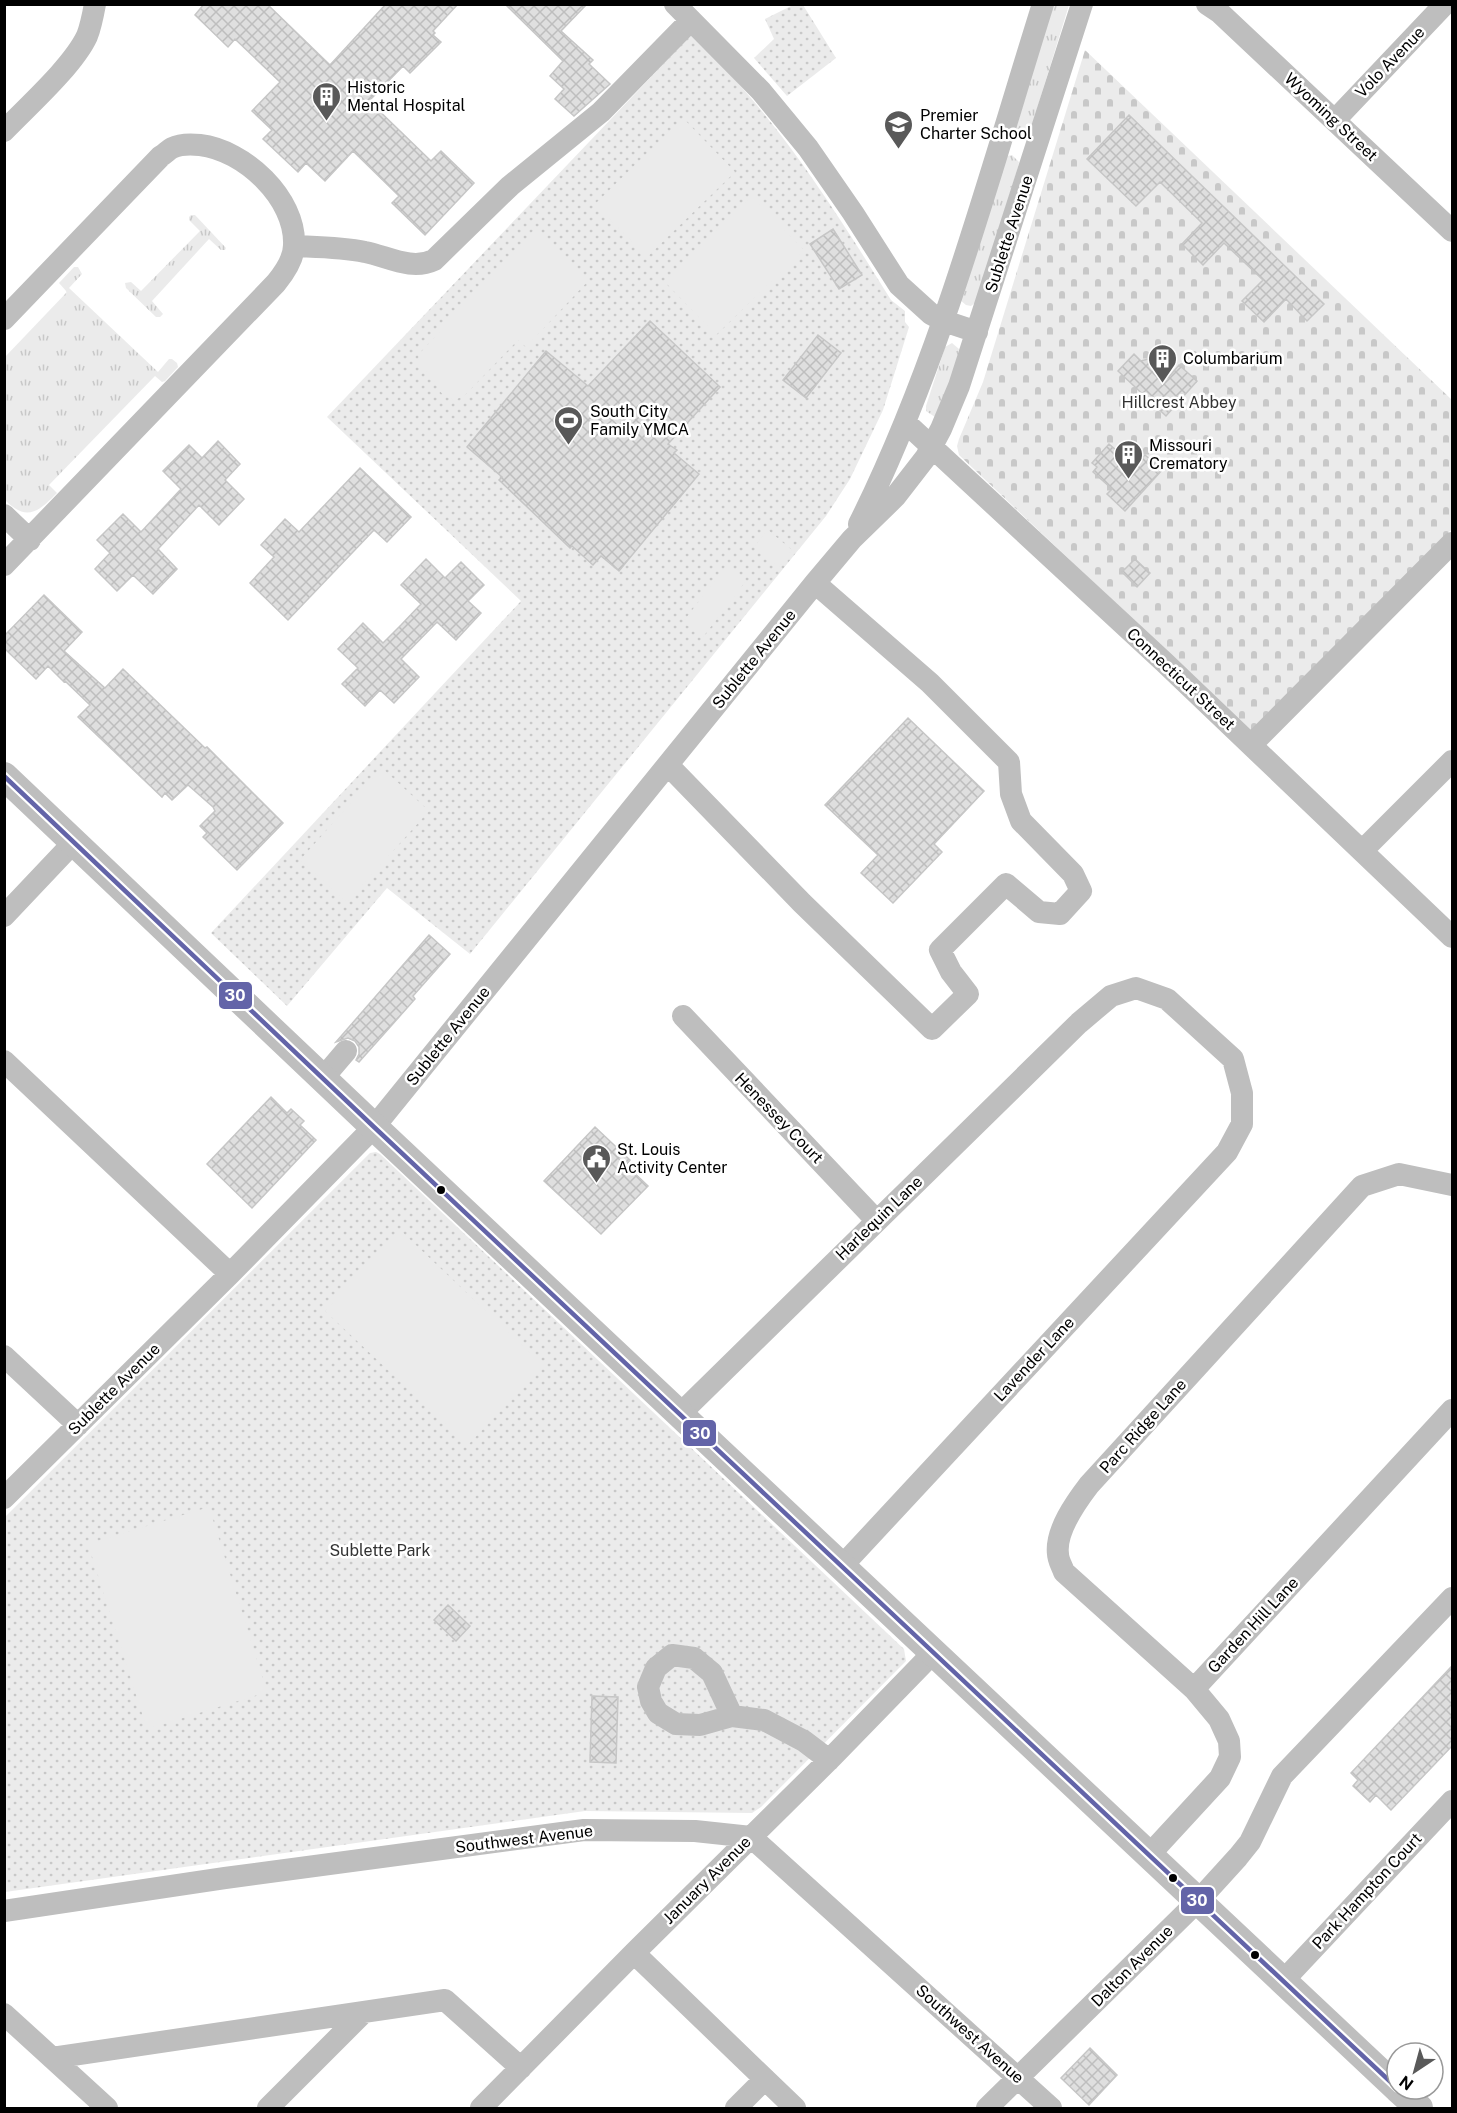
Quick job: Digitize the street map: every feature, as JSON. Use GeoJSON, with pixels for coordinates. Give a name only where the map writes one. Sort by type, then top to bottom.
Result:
{"type":"FeatureCollection","features":[{"type":"Feature","properties":{"kind":"main road"},"geometry":{"type":"LineString","coordinates":[[4,776],[1385,2078]]}},
{"type":"Feature","properties":{"kind":"street"},"geometry":{"type":"LineString","coordinates":[[4,131],[79,50],[87,36],[95,4]]}},
{"type":"Feature","properties":{"kind":"street","name":"Sublette Avenue"},"geometry":{"type":"LineString","coordinates":[[852,539],[906,423],[944,321],[1042,4]]}},
{"type":"Feature","properties":{"kind":"street","name":"Sublette Avenue"},"geometry":{"type":"LineString","coordinates":[[4,1498],[230,1274],[374,1127],[815,583],[852,539],[894,496],[932,447],[959,386],[1082,4]]}},
{"type":"Feature","properties":{"kind":"street","name":"Wyoming Street"},"geometry":{"type":"LineString","coordinates":[[1207,4],[1219,12],[1452,231]]}},
{"type":"Feature","properties":{"kind":"street","name":"Volo Avenue"},"geometry":{"type":"LineString","coordinates":[[1335,120],[1445,4]]}},
{"type":"Feature","properties":{"kind":"street"},"geometry":{"type":"LineString","coordinates":[[295,246],[366,252],[412,264],[434,260],[510,186],[600,112],[683,12],[761,91],[808,148],[899,285],[931,314],[977,332]]}},
{"type":"Feature","properties":{"kind":"street"},"geometry":{"type":"LineString","coordinates":[[4,319],[161,156],[173,147],[192,144],[212,146],[229,153],[248,164],[276,192],[287,213],[295,246],[285,272],[4,565]]}},
{"type":"Feature","properties":{"kind":"street","name":"Connecticut Street"},"geometry":{"type":"LineString","coordinates":[[906,423],[1251,745],[1452,937]]}},
{"type":"Feature","properties":{"kind":"street"},"geometry":{"type":"LineString","coordinates":[[4,515],[30,540]]}},
{"type":"Feature","properties":{"kind":"street"},"geometry":{"type":"LineString","coordinates":[[1251,745],[1452,543]]}},
{"type":"Feature","properties":{"kind":"street"},"geometry":{"type":"LineString","coordinates":[[668,765],[802,903],[932,1029],[968,994],[951,972],[940,950],[1006,884],[1039,912],[1060,914],[1081,891],[1073,874],[1021,821],[1011,794],[1009,762],[930,684],[815,583]]}},
{"type":"Feature","properties":{"kind":"street"},"geometry":{"type":"LineString","coordinates":[[1362,851],[1452,760]]}},
{"type":"Feature","properties":{"kind":"street"},"geometry":{"type":"LineString","coordinates":[[4,916],[74,842]]}},
{"type":"Feature","properties":{"kind":"street","name":"Harlequin Lane"},"geometry":{"type":"LineString","coordinates":[[680,1414],[1079,1023],[1111,996],[1136,988],[1167,999],[1233,1059],[1242,1093],[1242,1124],[1227,1152]]}},
{"type":"Feature","properties":{"kind":"street","name":"Henessey Court"},"geometry":{"type":"LineString","coordinates":[[683,1016],[876,1220]]}},
{"type":"Feature","properties":{"kind":"street"},"geometry":{"type":"LineString","coordinates":[[323,1078],[346,1051]]}},
{"type":"Feature","properties":{"kind":"street"},"geometry":{"type":"LineString","coordinates":[[4,1061],[230,1274]]}},
{"type":"Feature","properties":{"kind":"street","name":"Lavender Lane"},"geometry":{"type":"LineString","coordinates":[[842,1566],[1227,1152]]}},
{"type":"Feature","properties":{"kind":"street","name":"Parc Ridge Lane"},"geometry":{"type":"LineString","coordinates":[[1194,1689],[1064,1572],[1058,1553],[1070,1510],[1097,1476],[1362,1186],[1399,1174],[1452,1185]]}},
{"type":"Feature","properties":{"kind":"street"},"geometry":{"type":"LineString","coordinates":[[4,1356],[78,1425]]}},
{"type":"Feature","properties":{"kind":"street","name":"Garden Hill Lane"},"geometry":{"type":"LineString","coordinates":[[1194,1689],[1452,1410]]}},
{"type":"Feature","properties":{"kind":"street","name":"Dalton Avenue"},"geometry":{"type":"LineString","coordinates":[[987,2109],[1198,1901],[1250,1842],[1282,1776],[1452,1598]]}},
{"type":"Feature","properties":{"kind":"street","name":"January Avenue"},"geometry":{"type":"LineString","coordinates":[[481,2109],[934,1652]]}},
{"type":"Feature","properties":{"kind":"street"},"geometry":{"type":"LineString","coordinates":[[1149,1855],[1220,1778],[1230,1757],[1229,1741],[1219,1719],[1194,1689]]}},
{"type":"Feature","properties":{"kind":"street"},"geometry":{"type":"LineString","coordinates":[[732,1716],[764,1720],[804,1741],[829,1760]]}},
{"type":"Feature","properties":{"kind":"street","name":"Park Hampton Court"},"geometry":{"type":"LineString","coordinates":[[1282,1982],[1452,1801]]}},
{"type":"Feature","properties":{"kind":"street","name":"Southwest Avenue"},"geometry":{"type":"LineString","coordinates":[[4,1911],[527,1836],[584,1830],[695,1831],[751,1837],[1052,2109]]}},
{"type":"Feature","properties":{"kind":"street"},"geometry":{"type":"LineString","coordinates":[[634,1953],[795,2109]]}},
{"type":"Feature","properties":{"kind":"street"},"geometry":{"type":"LineString","coordinates":[[52,2058],[445,2001],[521,2068]]}},
{"type":"Feature","properties":{"kind":"street"},"geometry":{"type":"LineString","coordinates":[[268,2109],[364,2012]]}},
{"type":"Feature","properties":{"kind":"street"},"geometry":{"type":"LineString","coordinates":[[4,2014],[107,2109]]}},
{"type":"Feature","properties":{"kind":"street"},"geometry":{"type":"LineString","coordinates":[[736,2109],[765,2079]]}},
{"type":"Feature","properties":{"kind":"green space"},"geometry":{"type":"Polygon","coordinates":[[[793,5],[803,5],[836,58],[787,96],[754,58],[774,39],[765,19],[793,5]]]}},
{"type":"Feature","properties":{"kind":"green space"},"geometry":{"type":"Polygon","coordinates":[[[1052,5],[1069,5],[1032,125],[1028,130],[1022,131],[1016,129],[1052,5]]]}},
{"type":"Feature","properties":{"kind":"green space"},"geometry":{"type":"Polygon","coordinates":[[[691,35],[721,64],[775,127],[823,194],[891,300],[905,311],[905,322],[909,327],[883,410],[850,479],[826,516],[470,954],[387,888],[287,1006],[211,933],[521,601],[327,417],[691,35]]]}},
{"type":"Feature","properties":{"kind":"green space","name":"Hillcrest Abbey"},"geometry":{"type":"Polygon","coordinates":[[[1085,50],[1452,400],[1452,529],[1252,732],[959,455],[957,446],[959,439],[983,382],[1085,50]]]}},
{"type":"Feature","properties":{"kind":"green space"},"geometry":{"type":"Polygon","coordinates":[[[683,118],[735,172],[647,257],[595,204],[683,118]]]}},
{"type":"Feature","properties":{"kind":"green space"},"geometry":{"type":"Polygon","coordinates":[[[1012,155],[1019,162],[1018,167],[976,302],[971,306],[966,305],[960,300],[1007,156],[1012,155]]]}},
{"type":"Feature","properties":{"kind":"green space"},"geometry":{"type":"Polygon","coordinates":[[[752,196],[804,250],[716,335],[664,281],[752,196]]]}},
{"type":"Feature","properties":{"kind":"green space"},"geometry":{"type":"Polygon","coordinates":[[[191,215],[195,215],[226,248],[221,250],[209,239],[152,301],[163,314],[156,317],[126,288],[125,283],[131,282],[141,291],[200,231],[189,220],[191,215]]]}},
{"type":"Feature","properties":{"kind":"green space"},"geometry":{"type":"Polygon","coordinates":[[[534,230],[589,280],[526,347],[518,340],[465,395],[455,400],[445,396],[420,364],[419,354],[534,230]]]}},
{"type":"Feature","properties":{"kind":"green space"},"geometry":{"type":"Polygon","coordinates":[[[74,267],[78,267],[82,274],[69,288],[158,372],[169,359],[177,363],[178,367],[165,381],[162,382],[155,376],[49,485],[57,493],[44,505],[32,512],[20,511],[5,500],[5,357],[67,292],[59,283],[74,267]]]}},
{"type":"Feature","properties":{"kind":"green space"},"geometry":{"type":"Polygon","coordinates":[[[952,343],[959,349],[952,381],[935,417],[926,411],[926,406],[945,347],[952,343]]]}},
{"type":"Feature","properties":{"kind":"green space"},"geometry":{"type":"Polygon","coordinates":[[[768,530],[792,550],[779,567],[754,547],[768,530]]]}},
{"type":"Feature","properties":{"kind":"green space"},"geometry":{"type":"Polygon","coordinates":[[[725,567],[745,582],[703,637],[683,622],[725,567]]]}},
{"type":"Feature","properties":{"kind":"green space"},"geometry":{"type":"Polygon","coordinates":[[[382,768],[429,811],[347,902],[300,860],[382,768]]]}},
{"type":"Feature","properties":{"kind":"green space","name":"Sublette Park"},"geometry":{"type":"Polygon","coordinates":[[[376,1152],[904,1649],[906,1661],[761,1807],[752,1813],[585,1811],[5,1892],[4,1518],[370,1153],[376,1152]]]}},
{"type":"Feature","properties":{"kind":"green space"},"geometry":{"type":"Polygon","coordinates":[[[400,1230],[543,1365],[468,1445],[325,1311],[400,1230]]]}},
{"type":"Feature","properties":{"kind":"green space"},"geometry":{"type":"Polygon","coordinates":[[[209,1507],[267,1692],[147,1729],[88,1544],[209,1507]]]}},
{"type":"Feature","properties":{"kind":"building","name":"Historic Mental Hospital"},"geometry":{"type":"Polygon","coordinates":[[[204,4],[267,4],[330,65],[386,4],[458,4],[433,31],[435,33],[433,35],[441,42],[410,73],[403,66],[369,101],[431,161],[441,151],[474,183],[425,235],[392,203],[399,196],[353,151],[325,181],[306,163],[298,172],[263,139],[272,130],[252,111],[280,82],[235,39],[228,47],[195,15],[204,4]]]}},
{"type":"Feature","properties":{"kind":"building"},"geometry":{"type":"Polygon","coordinates":[[[505,4],[587,4],[561,31],[593,60],[589,64],[610,84],[574,116],[555,99],[564,89],[550,76],[563,61],[505,4]]]}},
{"type":"Feature","properties":{"kind":"building"},"geometry":{"type":"Polygon","coordinates":[[[1129,115],[1324,304],[1307,321],[1286,299],[1264,322],[1242,301],[1263,280],[1224,243],[1203,265],[1182,244],[1202,223],[1160,182],[1136,206],[1087,159],[1129,115]]]}},
{"type":"Feature","properties":{"kind":"building"},"geometry":{"type":"Polygon","coordinates":[[[833,229],[862,275],[839,289],[810,244],[833,229]]]}},
{"type":"Feature","properties":{"kind":"building","name":"South City Family YMCA"},"geometry":{"type":"Polygon","coordinates":[[[650,321],[720,387],[668,444],[677,450],[674,453],[699,474],[619,571],[601,556],[593,565],[572,546],[570,548],[499,480],[502,477],[467,447],[546,351],[588,386],[650,321]]]}},
{"type":"Feature","properties":{"kind":"building"},"geometry":{"type":"Polygon","coordinates":[[[818,335],[841,353],[806,398],[783,380],[818,335]]]}},
{"type":"Feature","properties":{"kind":"building","name":"Columbarium"},"geometry":{"type":"Polygon","coordinates":[[[1134,354],[1141,361],[1148,359],[1157,362],[1168,378],[1179,365],[1197,381],[1166,416],[1118,371],[1134,354]]]}},
{"type":"Feature","properties":{"kind":"building"},"geometry":{"type":"Polygon","coordinates":[[[218,441],[240,464],[225,480],[244,499],[219,525],[199,505],[158,549],[177,569],[153,594],[133,575],[117,591],[95,569],[110,553],[97,540],[123,514],[141,532],[181,489],[163,471],[189,445],[202,458],[218,441]]]}},
{"type":"Feature","properties":{"kind":"building","name":"Missouri Crematory"},"geometry":{"type":"Polygon","coordinates":[[[1109,444],[1116,450],[1119,446],[1138,462],[1145,455],[1162,470],[1125,511],[1107,494],[1112,489],[1093,472],[1097,467],[1092,463],[1109,444]]]}},
{"type":"Feature","properties":{"kind":"building"},"geometry":{"type":"Polygon","coordinates":[[[360,468],[411,517],[387,542],[374,530],[288,620],[250,583],[274,557],[261,545],[285,519],[299,532],[360,468]]]}},
{"type":"Feature","properties":{"kind":"building"},"geometry":{"type":"Polygon","coordinates":[[[426,559],[445,578],[461,562],[484,585],[468,601],[481,613],[456,640],[437,622],[401,659],[419,677],[394,703],[380,690],[365,706],[342,684],[358,668],[338,649],[363,623],[383,643],[401,625],[421,604],[401,585],[426,559]]]}},
{"type":"Feature","properties":{"kind":"building"},"geometry":{"type":"Polygon","coordinates":[[[1135,559],[1150,573],[1137,587],[1122,572],[1135,559]]]}},
{"type":"Feature","properties":{"kind":"building"},"geometry":{"type":"Polygon","coordinates":[[[44,595],[82,632],[64,651],[105,688],[123,669],[205,748],[207,747],[283,823],[237,870],[203,837],[207,833],[200,826],[215,811],[213,807],[188,785],[172,800],[165,793],[162,797],[78,717],[90,705],[65,681],[48,666],[36,679],[4,648],[4,636],[44,595]]]}},
{"type":"Feature","properties":{"kind":"building"},"geometry":{"type":"Polygon","coordinates":[[[908,718],[984,791],[934,844],[942,852],[893,903],[861,873],[878,855],[825,805],[908,718]]]}},
{"type":"Feature","properties":{"kind":"building"},"geometry":{"type":"Polygon","coordinates":[[[429,935],[450,954],[413,996],[415,999],[359,1062],[356,1060],[359,1047],[355,1041],[348,1038],[336,1042],[429,935]]]}},
{"type":"Feature","properties":{"kind":"building"},"geometry":{"type":"Polygon","coordinates":[[[271,1097],[287,1113],[291,1109],[304,1121],[300,1125],[316,1140],[252,1208],[207,1164],[271,1097]]]}},
{"type":"Feature","properties":{"kind":"building","name":"St. Louis Activity Center"},"geometry":{"type":"Polygon","coordinates":[[[595,1127],[630,1160],[626,1165],[648,1186],[601,1234],[544,1181],[595,1127]]]}},
{"type":"Feature","properties":{"kind":"building"},"geometry":{"type":"Polygon","coordinates":[[[448,1605],[470,1626],[456,1641],[434,1620],[448,1605]]]}},
{"type":"Feature","properties":{"kind":"building"},"geometry":{"type":"Polygon","coordinates":[[[1452,1666],[1452,1746],[1391,1810],[1376,1795],[1370,1802],[1353,1786],[1358,1780],[1351,1773],[1452,1666]]]}},
{"type":"Feature","properties":{"kind":"building"},"geometry":{"type":"Polygon","coordinates":[[[592,1696],[618,1697],[616,1763],[590,1762],[592,1696]]]}},
{"type":"Feature","properties":{"kind":"building"},"geometry":{"type":"Polygon","coordinates":[[[1090,2048],[1117,2075],[1089,2105],[1061,2078],[1090,2048]]]}},
{"type":"Feature","properties":{"kind":"transit line","name":"30"},"geometry":{"type":"LineString","coordinates":[[4,776],[374,1127],[1385,2077]]}},
{"type":"Feature","properties":{"kind":"place","name":"Historic Mental Hospital"},"geometry":{"type":"Point","coordinates":[326,122]}},
{"type":"Feature","properties":{"kind":"place","name":"Premier Charter School"},"geometry":{"type":"Point","coordinates":[899,150]}},
{"type":"Feature","properties":{"kind":"place","name":"Columbarium"},"geometry":{"type":"Point","coordinates":[1162,384]}},
{"type":"Feature","properties":{"kind":"place","name":"South City Family YMCA"},"geometry":{"type":"Point","coordinates":[569,446]}},
{"type":"Feature","properties":{"kind":"place","name":"Missouri Crematory"},"geometry":{"type":"Point","coordinates":[1128,480]}},
{"type":"Feature","properties":{"kind":"place","name":"St. Louis Activity Center"},"geometry":{"type":"Point","coordinates":[596,1184]}}]}
